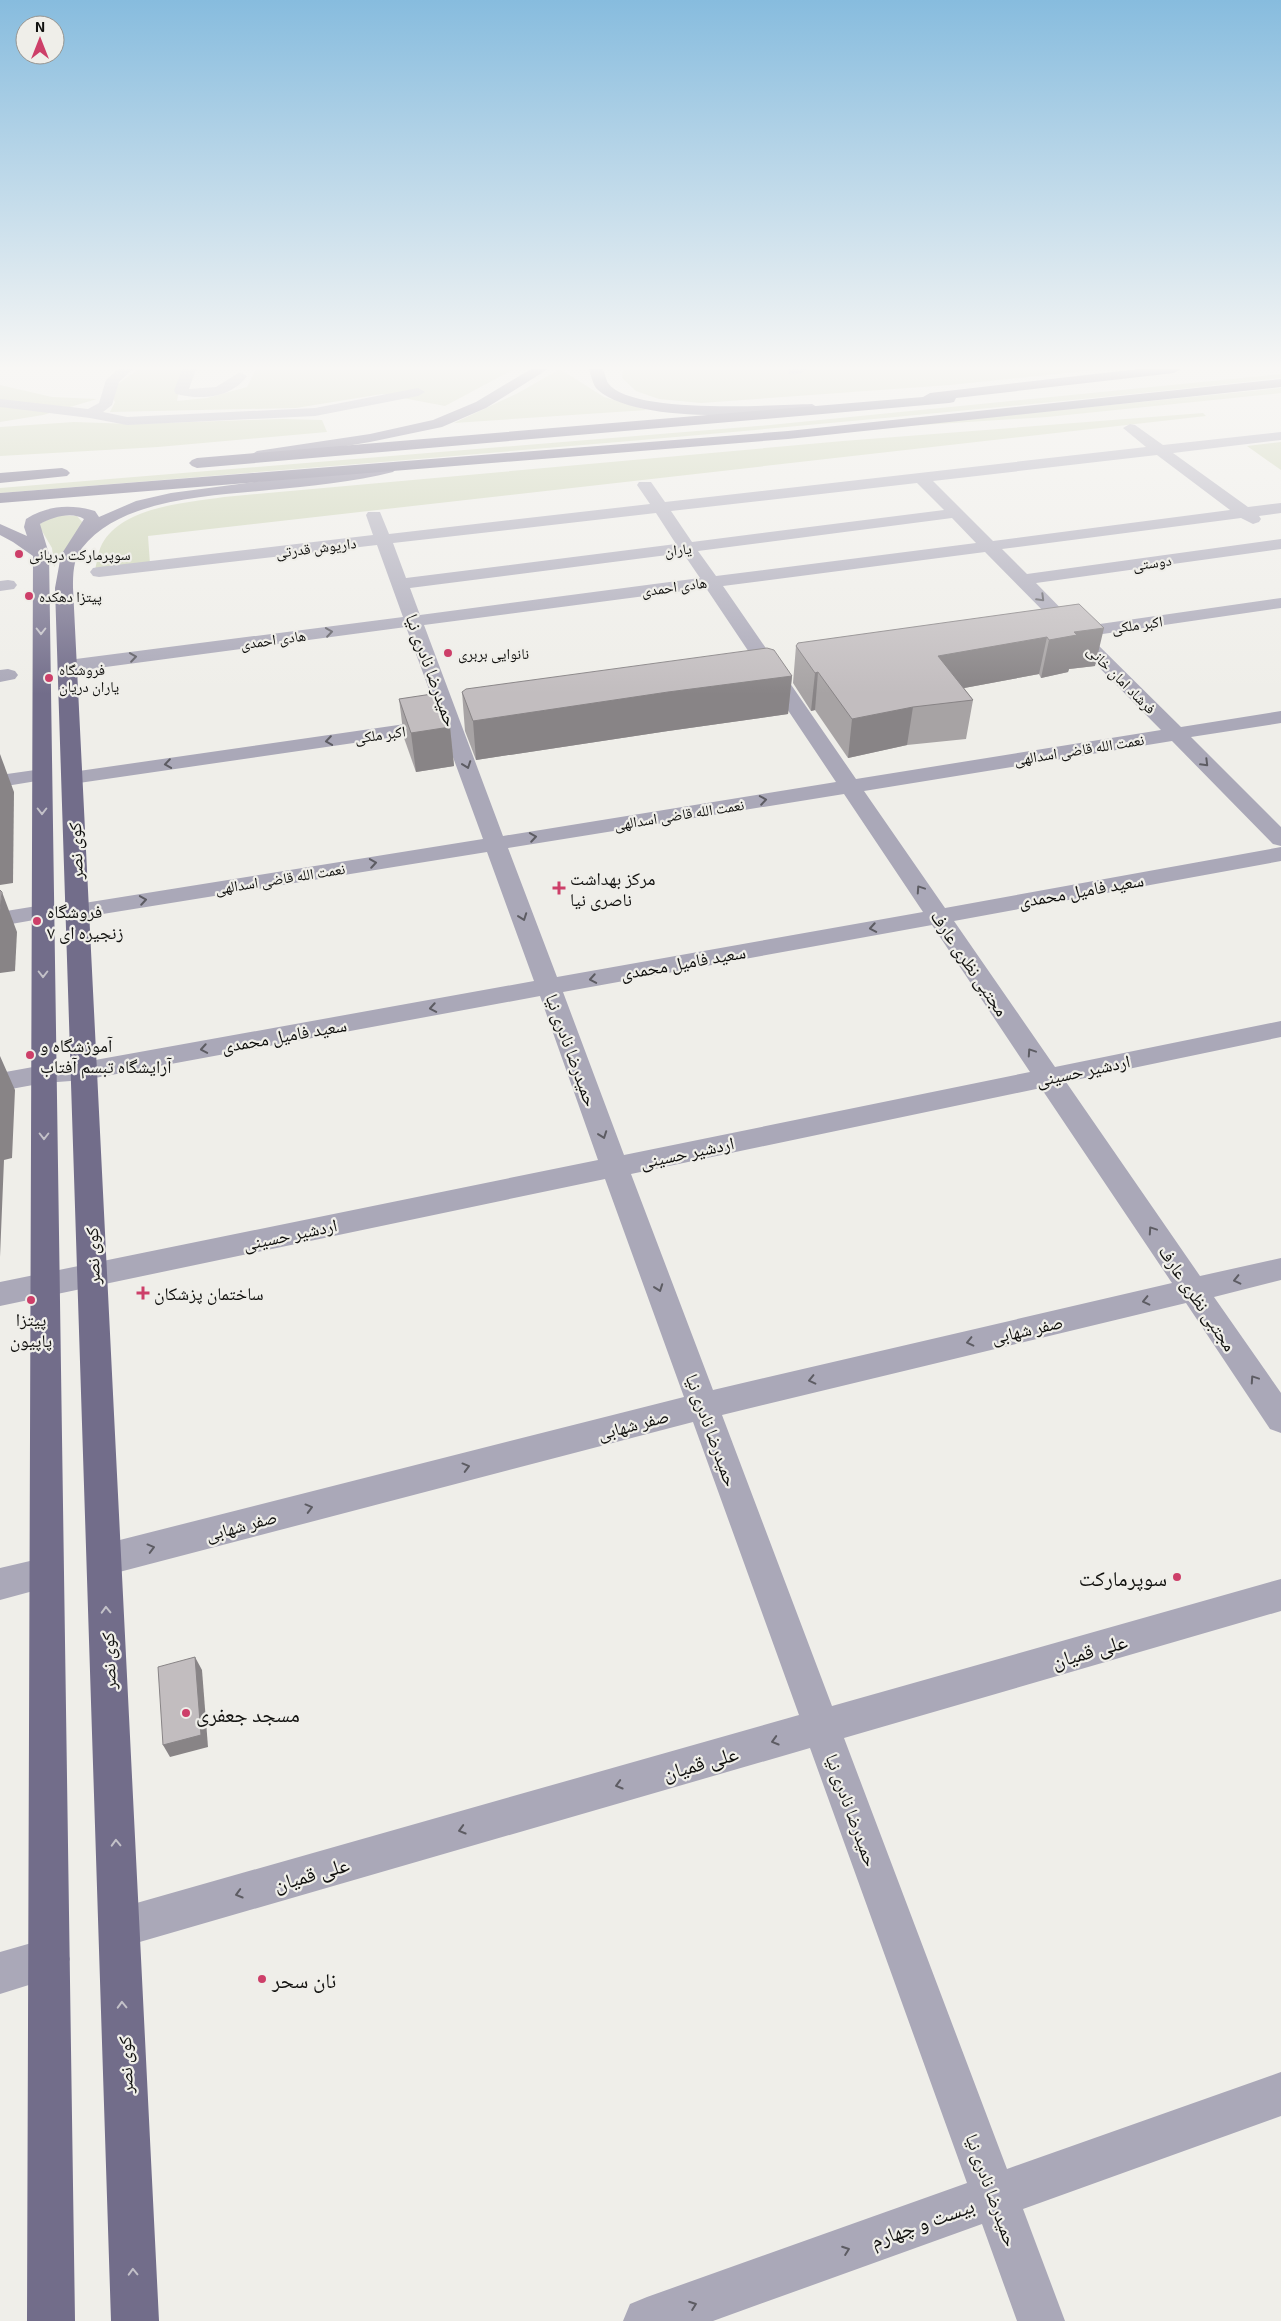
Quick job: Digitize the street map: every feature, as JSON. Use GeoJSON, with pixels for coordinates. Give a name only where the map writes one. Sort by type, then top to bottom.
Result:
{"type":"FeatureCollection","features":[{"type":"Feature","properties":{"kind":"highway"},"geometry":{"type":"LineString","coordinates":[[0,498],[266,477]]}},
{"type":"Feature","properties":{"kind":"main road","name":"کوی نصر"},"geometry":{"type":"LineString","coordinates":[[76,544],[108,518],[124,511],[171,498],[326,477]]}},
{"type":"Feature","properties":{"kind":"main road","name":"کوی نصر"},"geometry":{"type":"LineString","coordinates":[[51,2321],[43,912],[57,776],[68,666],[65,563],[92,519],[92,516],[82,512],[50,513],[32,522],[32,527],[41,554],[57,776],[78,911],[135,2321]]}},
{"type":"Feature","properties":{"kind":"main road"},"geometry":{"type":"LineString","coordinates":[[0,529],[19,538],[41,554]]}},
{"type":"Feature","properties":{"kind":"street","name":"داریوش قدرتی"},"geometry":{"type":"LineString","coordinates":[[99,572],[917,477]]}},
{"type":"Feature","properties":{"kind":"street","name":"فرشاد امان خانی"},"geometry":{"type":"LineString","coordinates":[[920,477],[1281,839]]}},
{"type":"Feature","properties":{"kind":"street"},"geometry":{"type":"LineString","coordinates":[[1197,477],[1281,542]]}},
{"type":"Feature","properties":{"kind":"street","name":"مجتبی نظری عارف"},"geometry":{"type":"LineString","coordinates":[[645,485],[1281,1419]]}},
{"type":"Feature","properties":{"kind":"street","name":"هادی احمدی"},"geometry":{"type":"LineString","coordinates":[[68,666],[1281,508]]}},
{"type":"Feature","properties":{"kind":"street","name":"یاران"},"geometry":{"type":"LineString","coordinates":[[400,584],[956,513]]}},
{"type":"Feature","properties":{"kind":"street","name":"حمیدرضا نادری نیا"},"geometry":{"type":"LineString","coordinates":[[374,515],[413,620],[461,722],[496,844],[1041,2321]]}},
{"type":"Feature","properties":{"kind":"street","name":"دوستی"},"geometry":{"type":"LineString","coordinates":[[1023,580],[1281,542]]}},
{"type":"Feature","properties":{"kind":"street","name":"اکبر ملکی"},"geometry":{"type":"LineString","coordinates":[[1047,637],[1281,603]]}},
{"type":"Feature","properties":{"kind":"street","name":"نعمت الله قاضی اسدالهی"},"geometry":{"type":"LineString","coordinates":[[78,911],[1281,717]]}},
{"type":"Feature","properties":{"kind":"street","name":"اکبر ملکی"},"geometry":{"type":"LineString","coordinates":[[0,781],[57,776],[461,722]]}},
{"type":"Feature","properties":{"kind":"street","name":"سعید فامیل محمدی"},"geometry":{"type":"LineString","coordinates":[[0,1082],[44,1074],[84,1071],[1281,854]]}},
{"type":"Feature","properties":{"kind":"street"},"geometry":{"type":"LineString","coordinates":[[0,919],[43,912]]}},
{"type":"Feature","properties":{"kind":"street","name":"اردشیر حسینی"},"geometry":{"type":"LineString","coordinates":[[0,1294],[1281,1030]]}},
{"type":"Feature","properties":{"kind":"street","name":"صفر شهابی"},"geometry":{"type":"LineString","coordinates":[[104,1560],[703,1406],[1281,1269]]}},
{"type":"Feature","properties":{"kind":"street"},"geometry":{"type":"LineString","coordinates":[[0,1584],[47,1573]]}},
{"type":"Feature","properties":{"kind":"street","name":"علی قمیان"},"geometry":{"type":"LineString","coordinates":[[119,1928],[1281,1595]]}},
{"type":"Feature","properties":{"kind":"street"},"geometry":{"type":"LineString","coordinates":[[0,1973],[49,1959]]}},
{"type":"Feature","properties":{"kind":"street","name":"بیست و چهارم"},"geometry":{"type":"LineString","coordinates":[[647,2321],[1281,2094]]}},
{"type":"Feature","properties":{"kind":"green space"},"geometry":{"type":"Polygon","coordinates":[[[131,477],[193,477],[0,493],[0,488],[131,477]]]}},
{"type":"Feature","properties":{"kind":"green space"},"geometry":{"type":"Polygon","coordinates":[[[442,477],[665,477],[148,536],[150,564],[95,570],[102,544],[112,531],[125,521],[157,508],[224,497],[442,477]]]}},
{"type":"Feature","properties":{"kind":"green space"},"geometry":{"type":"Polygon","coordinates":[[[58,515],[77,516],[83,523],[54,567],[52,548],[39,526],[41,523],[58,515]]]}},
{"type":"Feature","properties":{"kind":"building"},"geometry":{"type":"Polygon","coordinates":[[[1079,604],[1104,628],[1074,632],[1077,635],[1049,640],[1047,637],[938,656],[973,700],[913,707],[852,719],[818,672],[815,673],[796,646],[798,643],[1079,604]]]}},
{"type":"Feature","properties":{"kind":"building"},"geometry":{"type":"Polygon","coordinates":[[[767,648],[774,650],[792,676],[473,721],[462,692],[466,689],[767,648]]]}},
{"type":"Feature","properties":{"kind":"building"},"geometry":{"type":"Polygon","coordinates":[[[432,694],[438,696],[450,727],[411,733],[399,699],[432,694]]]}},
{"type":"Feature","properties":{"kind":"building"},"geometry":{"type":"Polygon","coordinates":[[[0,890],[2,892],[0,910],[0,890]]]}},
{"type":"Feature","properties":{"kind":"building","name":"مسجد جعفری"},"geometry":{"type":"Polygon","coordinates":[[[195,1657],[201,1735],[163,1745],[158,1667],[195,1657]]]}},
{"type":"Feature","properties":{"kind":"place","name":"سوپرمارکت دریانی"},"geometry":{"type":"Point","coordinates":[19,554]}},
{"type":"Feature","properties":{"kind":"place","name":"پیتزا دهکده"},"geometry":{"type":"Point","coordinates":[29,596]}},
{"type":"Feature","properties":{"kind":"place","name":"نانوایی بربری"},"geometry":{"type":"Point","coordinates":[448,653]}},
{"type":"Feature","properties":{"kind":"place","name":"فروشگاه یاران دریان"},"geometry":{"type":"Point","coordinates":[49,678]}},
{"type":"Feature","properties":{"kind":"place","name":"مرکز بهداشت ناصری نیا"},"geometry":{"type":"Point","coordinates":[559,888]}},
{"type":"Feature","properties":{"kind":"place","name":"فروشگاه زنجیره ای ۷"},"geometry":{"type":"Point","coordinates":[37,921]}},
{"type":"Feature","properties":{"kind":"place","name":"آموزشگاه و آرایشگاه تبسم آفتاب"},"geometry":{"type":"Point","coordinates":[30,1055]}},
{"type":"Feature","properties":{"kind":"place","name":"ساختمان پزشکان"},"geometry":{"type":"Point","coordinates":[143,1293]}},
{"type":"Feature","properties":{"kind":"place","name":"پیتزا پاپیون"},"geometry":{"type":"Point","coordinates":[31,1300]}},
{"type":"Feature","properties":{"kind":"place","name":"سوپرمارکت"},"geometry":{"type":"Point","coordinates":[1177,1577]}},
{"type":"Feature","properties":{"kind":"place","name":"مسجد جعفری"},"geometry":{"type":"Point","coordinates":[186,1713]}},
{"type":"Feature","properties":{"kind":"place","name":"نان سحر"},"geometry":{"type":"Point","coordinates":[262,1979]}}]}
